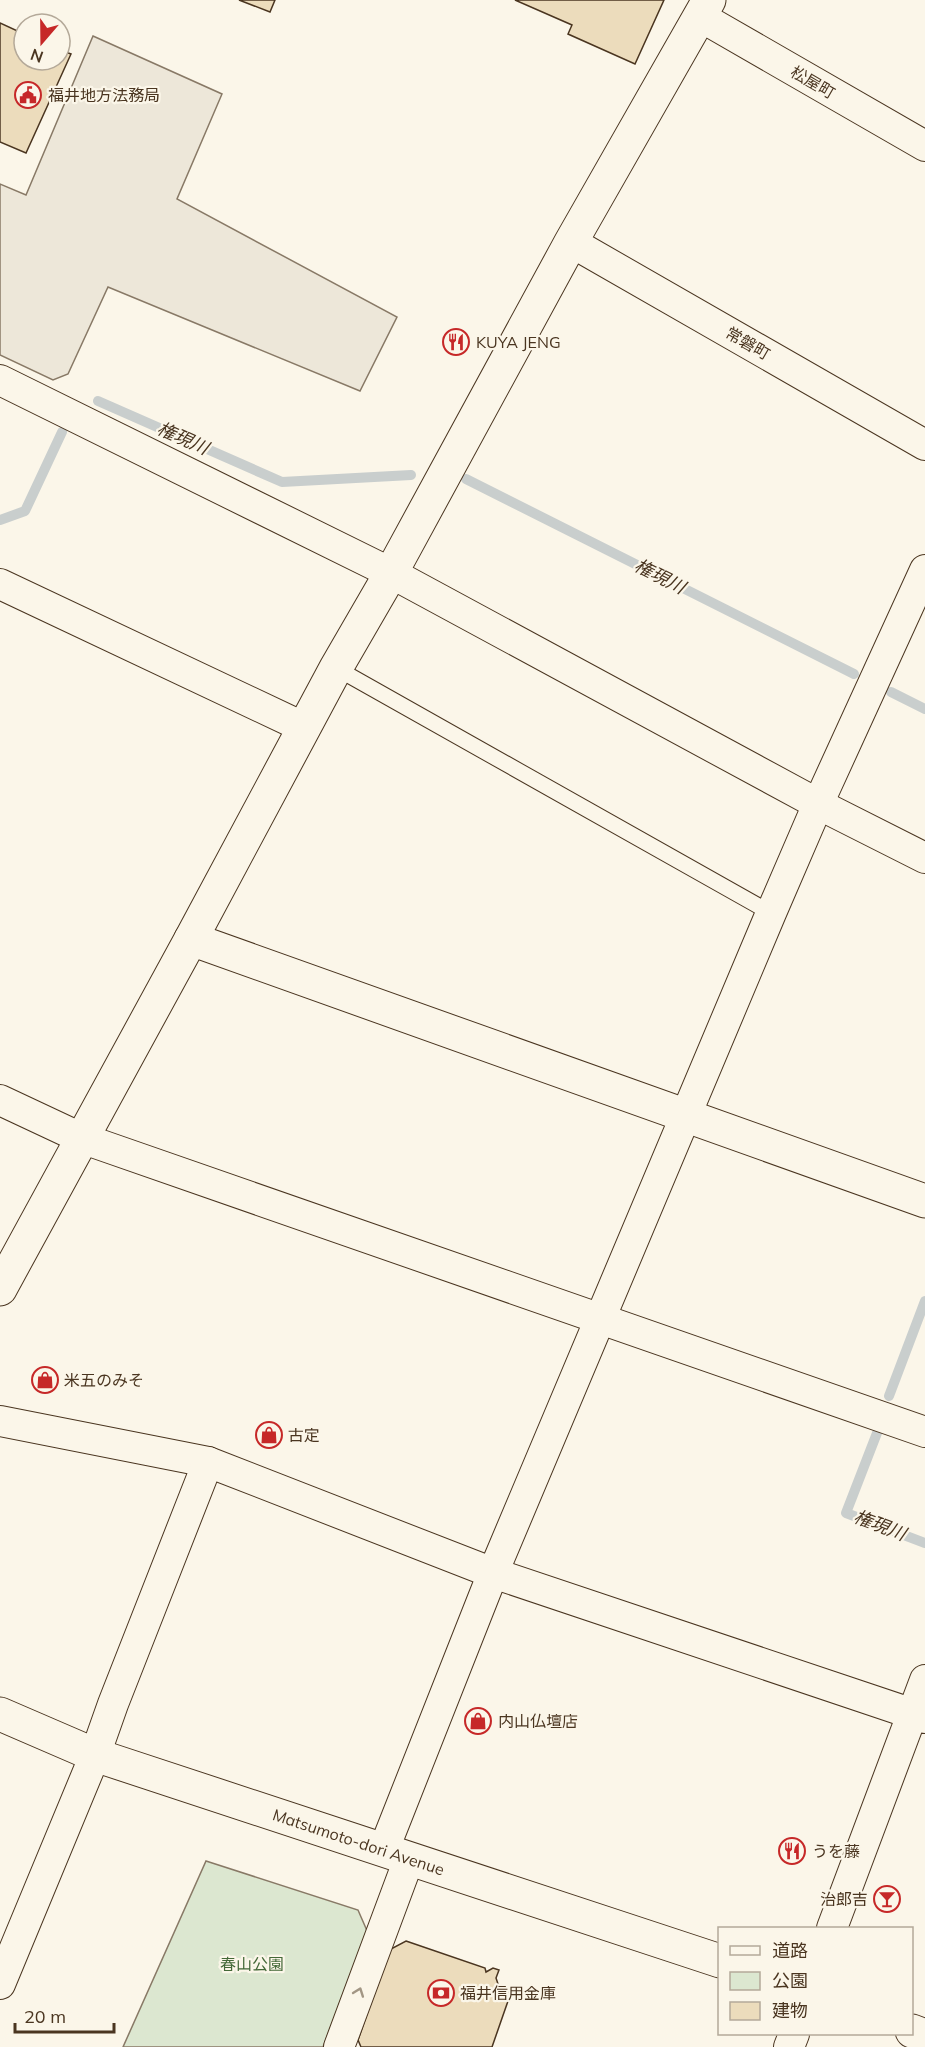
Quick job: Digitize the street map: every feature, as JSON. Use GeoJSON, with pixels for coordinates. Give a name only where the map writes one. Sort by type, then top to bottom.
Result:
{"type":"FeatureCollection","features":[{"type":"Feature","properties":{"kind":"street","name":"松屋町"},"geometry":{"type":"LineString","coordinates":[[705,9],[925,146]]}},
{"type":"Feature","properties":{"kind":"street"},"geometry":{"type":"LineString","coordinates":[[0,1289],[336,668],[391,573],[571,242],[705,9]]}},
{"type":"Feature","properties":{"kind":"street","name":"常磐町"},"geometry":{"type":"LineString","coordinates":[[571,242],[925,445]]}},
{"type":"Feature","properties":{"kind":"street"},"geometry":{"type":"LineString","coordinates":[[0,380],[391,573],[818,804],[925,858]]}},
{"type":"Feature","properties":{"kind":"street"},"geometry":{"type":"LineString","coordinates":[[339,2047],[396,1854],[493,1573],[771,913],[925,570]]}},
{"type":"Feature","properties":{"kind":"street"},"geometry":{"type":"LineString","coordinates":[[0,584],[305,728]]}},
{"type":"Feature","properties":{"kind":"street"},"geometry":{"type":"LineString","coordinates":[[191,939],[925,1201]]}},
{"type":"Feature","properties":{"kind":"street"},"geometry":{"type":"LineString","coordinates":[[0,1100],[81,1138],[925,1432]]}},
{"type":"Feature","properties":{"kind":"street"},"geometry":{"type":"LineString","coordinates":[[0,1421],[208,1462],[493,1573],[919,1715]]}},
{"type":"Feature","properties":{"kind":"street"},"geometry":{"type":"LineString","coordinates":[[0,1984],[95,1755],[208,1462]]}},
{"type":"Feature","properties":{"kind":"street"},"geometry":{"type":"LineString","coordinates":[[833,1927],[919,1715],[925,1680]]}},
{"type":"Feature","properties":{"kind":"street","name":"Matsumoto-dori Avenue"},"geometry":{"type":"LineString","coordinates":[[0,1714],[95,1755],[718,1960]]}},
{"type":"Feature","properties":{"kind":"lane"},"geometry":{"type":"LineString","coordinates":[[336,668],[771,913]]}},
{"type":"Feature","properties":{"kind":"green space","name":"春山公園"},"geometry":{"type":"Polygon","coordinates":[[[206,1861],[358,1910],[368,1933],[323,2047],[123,2047],[206,1861]]]}},
{"type":"Feature","properties":{"kind":"shaded area"},"geometry":{"type":"Polygon","coordinates":[[[93,36],[222,94],[177,199],[397,317],[360,391],[108,287],[68,374],[53,380],[0,355],[0,184],[26,195],[93,36]]]}},
{"type":"Feature","properties":{"kind":"building"},"geometry":{"type":"Polygon","coordinates":[[[239,0],[275,0],[270,12],[239,0]]]}},
{"type":"Feature","properties":{"kind":"building"},"geometry":{"type":"Polygon","coordinates":[[[515,0],[664,0],[635,64],[568,34],[572,25],[515,0]]]}},
{"type":"Feature","properties":{"kind":"building"},"geometry":{"type":"Polygon","coordinates":[[[0,23],[12,28],[12,72],[63,72],[26,153],[0,142],[0,23]]]}},
{"type":"Feature","properties":{"kind":"building","name":"福井信用金庫"},"geometry":{"type":"Polygon","coordinates":[[[406,1941],[485,1968],[486,1972],[493,1968],[499,1970],[496,1978],[499,1987],[509,1990],[506,1997],[508,2001],[492,2047],[361,2047],[358,2040],[389,1950],[406,1941]]]}},
{"type":"Feature","properties":{"kind":"waterway","name":"権現川"},"geometry":{"type":"LineString","coordinates":[[98,401],[282,482],[411,475]]}},
{"type":"Feature","properties":{"kind":"waterway"},"geometry":{"type":"LineString","coordinates":[[0,520],[25,511],[62,432]]}},
{"type":"Feature","properties":{"kind":"waterway","name":"権現川"},"geometry":{"type":"LineString","coordinates":[[466,479],[854,674]]}},
{"type":"Feature","properties":{"kind":"waterway","name":"権現川"},"geometry":{"type":"LineString","coordinates":[[891,692],[925,709]]}},
{"type":"Feature","properties":{"kind":"waterway","name":"権現川"},"geometry":{"type":"LineString","coordinates":[[889,1396],[925,1301]]}},
{"type":"Feature","properties":{"kind":"waterway","name":"権現川"},"geometry":{"type":"LineString","coordinates":[[877,1433],[846,1513],[925,1543]]}},
{"type":"Feature","properties":{"kind":"place","name":"福井地方法務局"},"geometry":{"type":"Point","coordinates":[28,95]}},
{"type":"Feature","properties":{"kind":"place","name":"KUYA JENG"},"geometry":{"type":"Point","coordinates":[456,342]}},
{"type":"Feature","properties":{"kind":"place","name":"米五のみそ"},"geometry":{"type":"Point","coordinates":[45,1380]}},
{"type":"Feature","properties":{"kind":"place","name":"古定"},"geometry":{"type":"Point","coordinates":[269,1435]}},
{"type":"Feature","properties":{"kind":"place","name":"内山仏壇店"},"geometry":{"type":"Point","coordinates":[478,1721]}},
{"type":"Feature","properties":{"kind":"place","name":"うを藤"},"geometry":{"type":"Point","coordinates":[792,1851]}},
{"type":"Feature","properties":{"kind":"place","name":"治郎吉"},"geometry":{"type":"Point","coordinates":[887,1899]}},
{"type":"Feature","properties":{"kind":"place","name":"福井信用金庫"},"geometry":{"type":"Point","coordinates":[441,1993]}}]}
